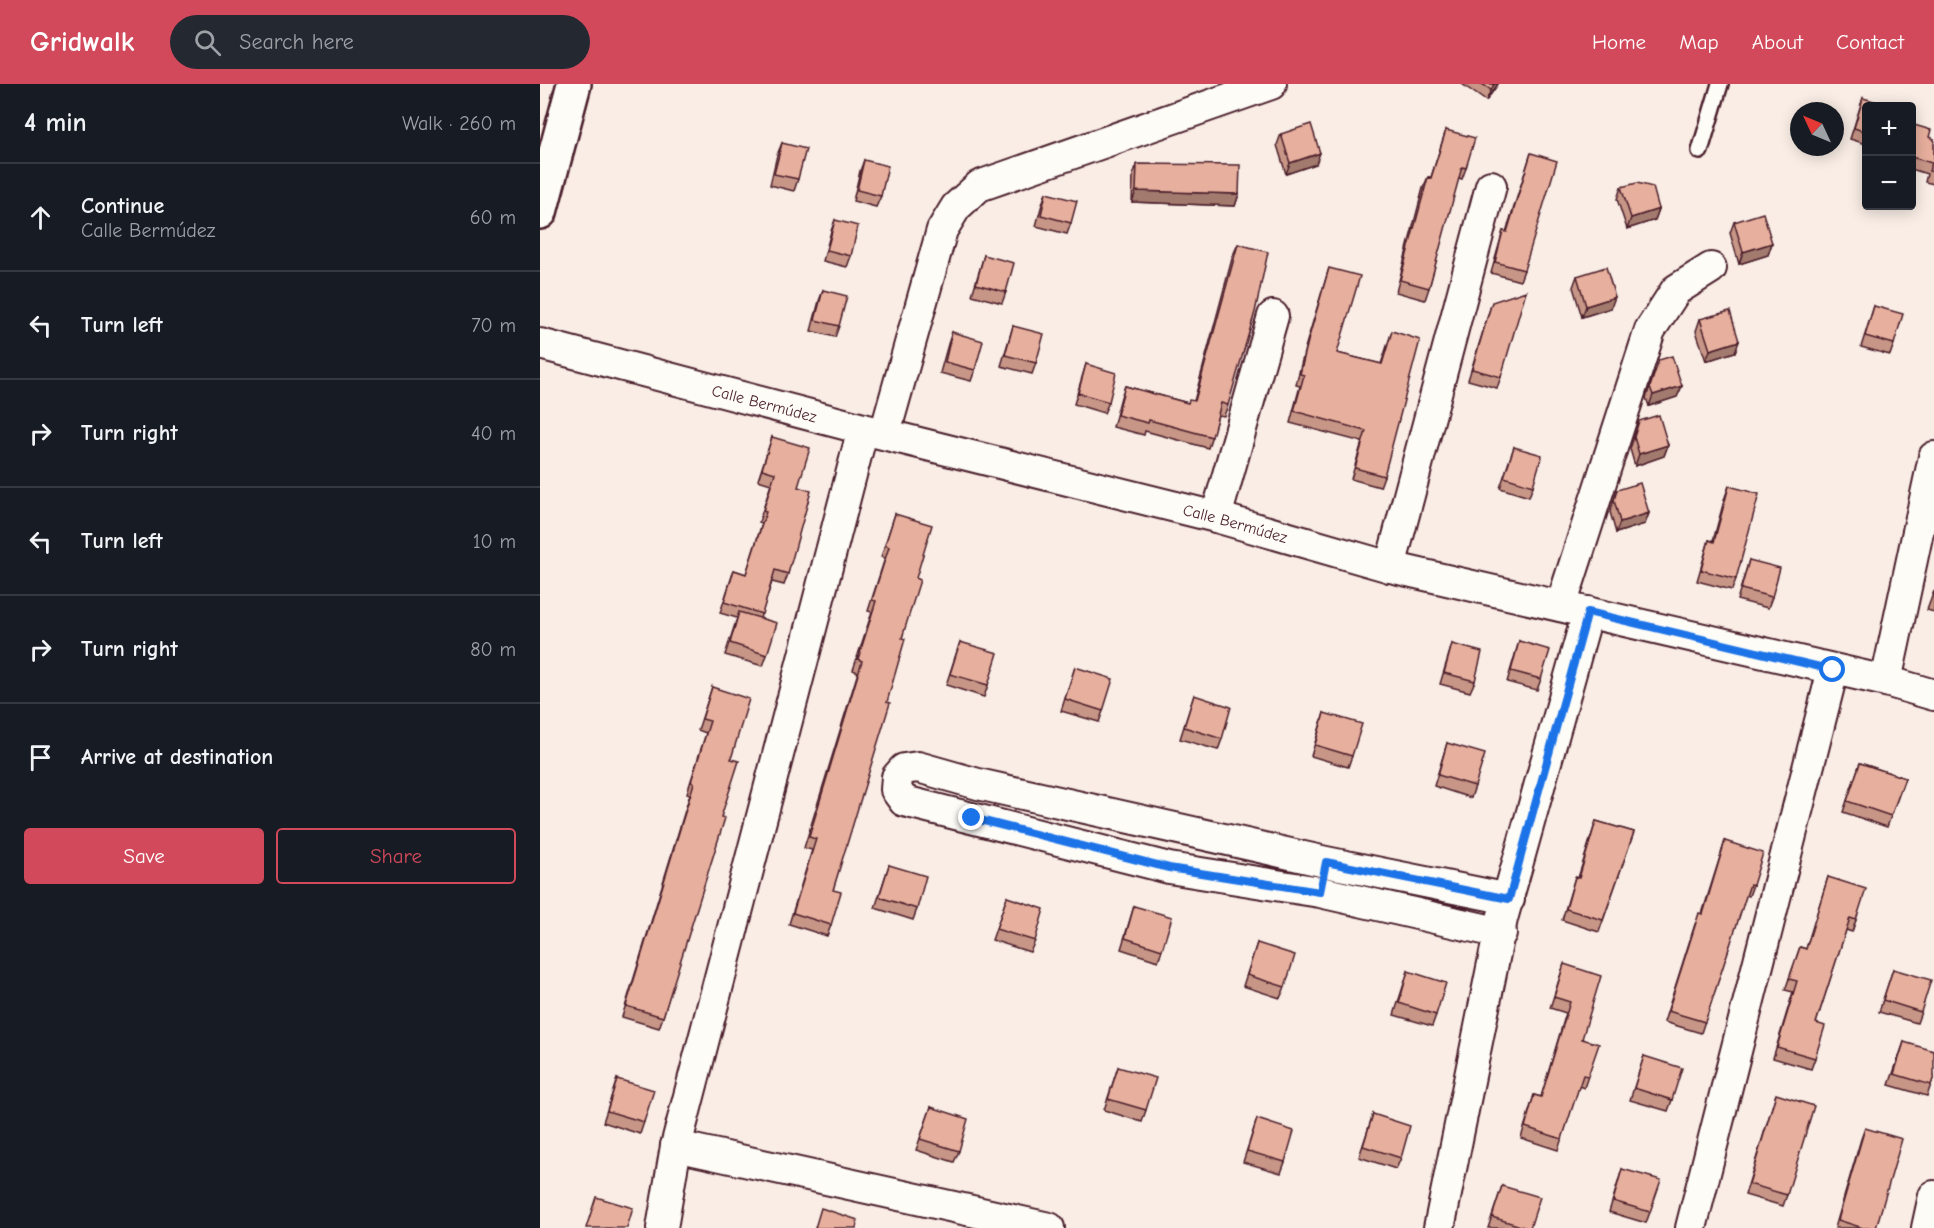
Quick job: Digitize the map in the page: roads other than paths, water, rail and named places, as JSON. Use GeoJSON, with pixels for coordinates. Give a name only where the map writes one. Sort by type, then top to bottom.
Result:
{"type":"FeatureCollection","features":[{"type":"Feature","properties":{"kind":"street"},"geometry":{"type":"LineString","coordinates":[[540,212],[549,146],[574,84]]}},
{"type":"Feature","properties":{"kind":"street"},"geometry":{"type":"LineString","coordinates":[[662,1228],[676,1146],[874,431],[942,230],[956,207],[979,186],[1271,84]]}},
{"type":"Feature","properties":{"kind":"street"},"geometry":{"type":"LineString","coordinates":[[1390,567],[1491,186]]}},
{"type":"Feature","properties":{"kind":"street"},"geometry":{"type":"LineString","coordinates":[[1439,1228],[1501,933],[1502,919],[1509,899],[1575,609],[1650,330],[1676,290],[1712,268]]}},
{"type":"Feature","properties":{"kind":"street"},"geometry":{"type":"LineString","coordinates":[[1216,517],[1273,316]]}},
{"type":"Feature","properties":{"kind":"street","name":"Calle Bermúdez"},"geometry":{"type":"LineString","coordinates":[[540,344],[1216,517],[1390,567],[1886,681],[1934,695]]}},
{"type":"Feature","properties":{"kind":"street"},"geometry":{"type":"LineString","coordinates":[[1886,681],[1934,457]]}},
{"type":"Feature","properties":{"kind":"street"},"geometry":{"type":"LineString","coordinates":[[1692,1228],[1833,670]]}},
{"type":"Feature","properties":{"kind":"street"},"geometry":{"type":"LineString","coordinates":[[1501,933],[1320,892],[1169,868],[904,801],[896,790],[897,777],[904,769],[918,767],[978,784],[1326,862],[1509,899]]}},
{"type":"Feature","properties":{"kind":"street"},"geometry":{"type":"LineString","coordinates":[[972,818],[978,784]]}},
{"type":"Feature","properties":{"kind":"street"},"geometry":{"type":"LineString","coordinates":[[1169,868],[1175,827]]}},
{"type":"Feature","properties":{"kind":"street"},"geometry":{"type":"LineString","coordinates":[[1320,892],[1326,862]]}},
{"type":"Feature","properties":{"kind":"street"},"geometry":{"type":"LineString","coordinates":[[676,1146],[1049,1228]]}},
{"type":"Feature","properties":{"kind":"street"},"geometry":{"type":"LineString","coordinates":[[1927,1228],[1934,1196]]}},
{"type":"Feature","properties":{"kind":"lane"},"geometry":{"type":"LineString","coordinates":[[1700,151],[1720,84]]}}]}
